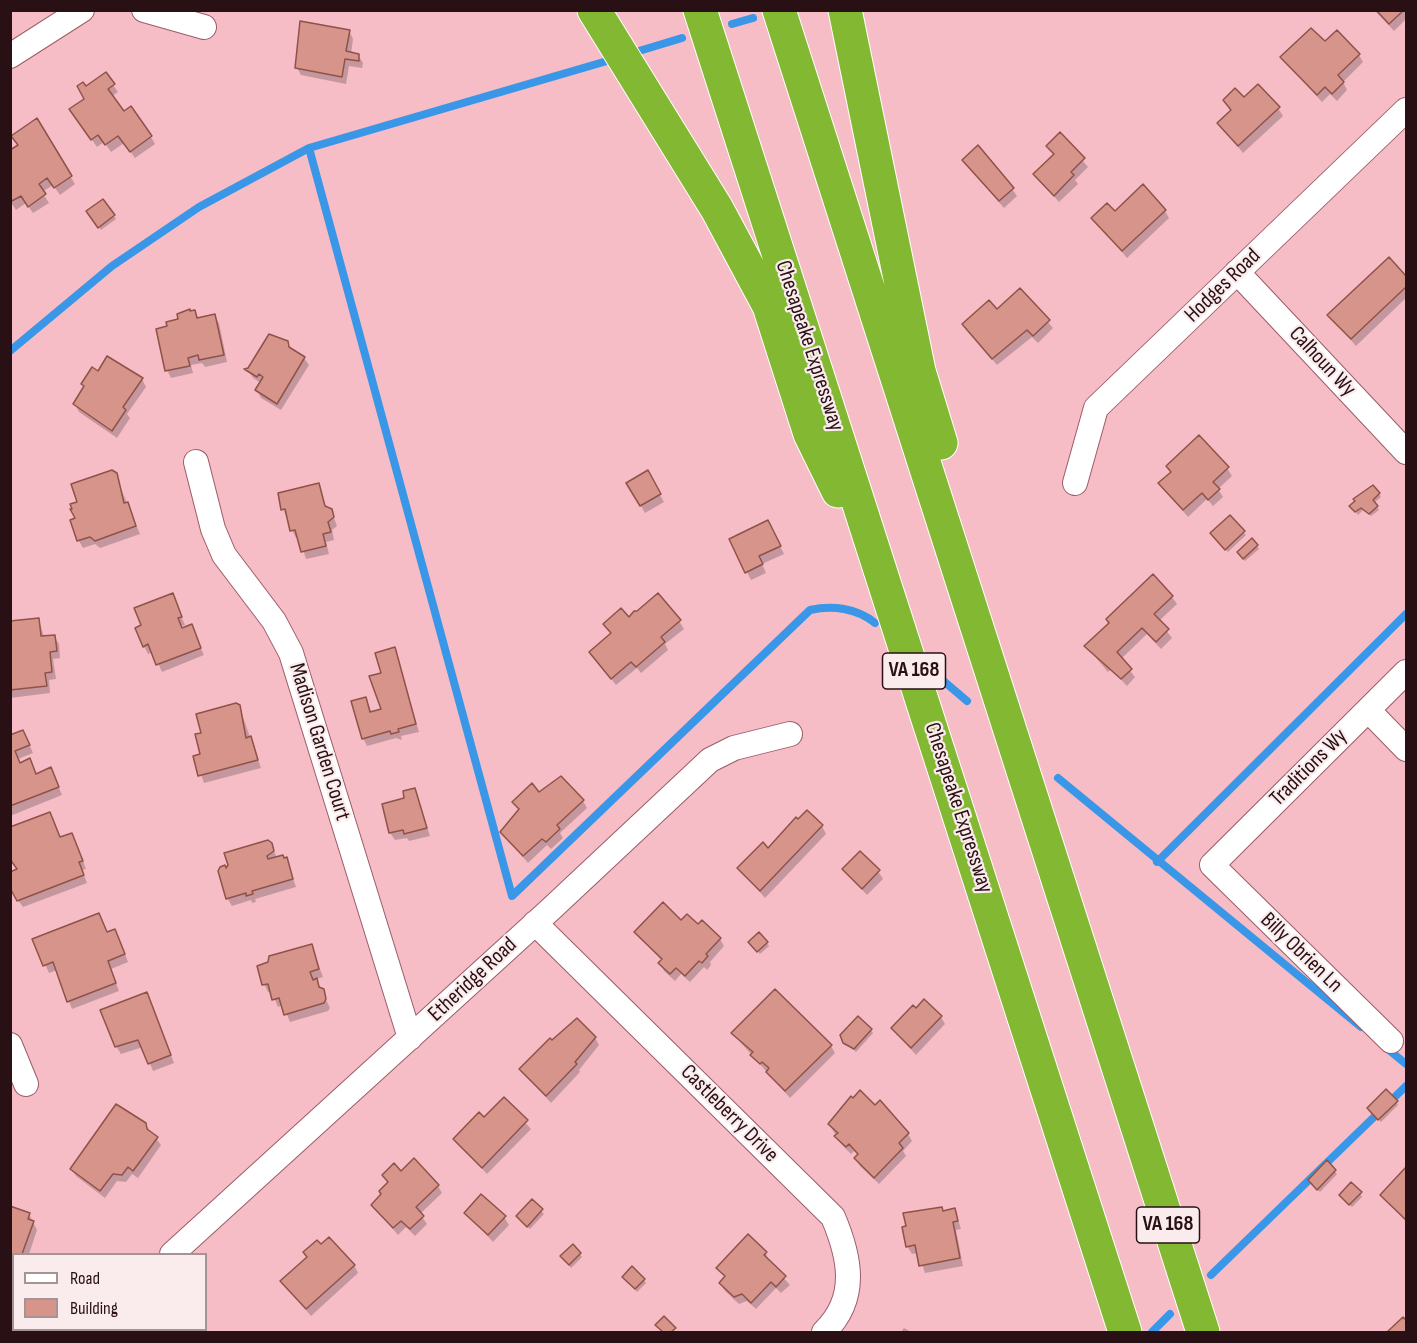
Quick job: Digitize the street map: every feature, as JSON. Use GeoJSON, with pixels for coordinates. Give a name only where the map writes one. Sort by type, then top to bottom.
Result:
{"type":"FeatureCollection","features":[{"type":"Feature","properties":{"kind":"highway"},"geometry":{"type":"LineString","coordinates":[[594,10],[717,209],[769,306],[810,434],[892,604]]}},
{"type":"Feature","properties":{"kind":"highway","name":"Chesapeake Expressway"},"geometry":{"type":"LineString","coordinates":[[700,10],[1125,1332]]}},
{"type":"Feature","properties":{"kind":"highway","name":"VA 168"},"geometry":{"type":"LineString","coordinates":[[778,10],[1203,1332]]}},
{"type":"Feature","properties":{"kind":"highway"},"geometry":{"type":"LineString","coordinates":[[845,10],[919,371],[963,518],[999,696]]}},
{"type":"Feature","properties":{"kind":"street"},"geometry":{"type":"LineString","coordinates":[[10,56],[82,10]]}},
{"type":"Feature","properties":{"kind":"street"},"geometry":{"type":"LineString","coordinates":[[144,10],[204,27]]}},
{"type":"Feature","properties":{"kind":"street","name":"Hodges Road"},"geometry":{"type":"LineString","coordinates":[[1075,483],[1096,408],[1407,110]]}},
{"type":"Feature","properties":{"kind":"street","name":"Calhoun Wy"},"geometry":{"type":"LineString","coordinates":[[1237,272],[1407,452]]}},
{"type":"Feature","properties":{"kind":"street","name":"Madison Garden Court"},"geometry":{"type":"LineString","coordinates":[[196,462],[213,529],[224,555],[274,621],[291,653],[410,1038]]}},
{"type":"Feature","properties":{"kind":"street","name":"Traditions Wy"},"geometry":{"type":"LineString","coordinates":[[1212,865],[1407,672]]}},
{"type":"Feature","properties":{"kind":"street"},"geometry":{"type":"LineString","coordinates":[[1368,710],[1407,749]]}},
{"type":"Feature","properties":{"kind":"street","name":"Etheridge Road"},"geometry":{"type":"LineString","coordinates":[[173,1253],[410,1038],[710,760],[734,748],[765,738],[790,734]]}},
{"type":"Feature","properties":{"kind":"street","name":"Billy Obrien Ln"},"geometry":{"type":"LineString","coordinates":[[1212,865],[1391,1041]]}},
{"type":"Feature","properties":{"kind":"street","name":"Castleberry Drive"},"geometry":{"type":"LineString","coordinates":[[535,923],[832,1216],[844,1243],[850,1284],[836,1321],[824,1332]]}},
{"type":"Feature","properties":{"kind":"street"},"geometry":{"type":"LineString","coordinates":[[10,1045],[26,1084]]}},
{"type":"Feature","properties":{"kind":"building"},"geometry":{"type":"Polygon","coordinates":[[[1376,10],[1404,10],[1389,24],[1376,10]]]}},
{"type":"Feature","properties":{"kind":"building"},"geometry":{"type":"Polygon","coordinates":[[[300,21],[350,30],[346,51],[359,54],[359,61],[345,59],[342,77],[295,68],[300,21]]]}},
{"type":"Feature","properties":{"kind":"building"},"geometry":{"type":"Polygon","coordinates":[[[1311,28],[1325,41],[1337,30],[1360,54],[1338,75],[1344,82],[1332,94],[1325,87],[1317,95],[1280,57],[1311,28]]]}},
{"type":"Feature","properties":{"kind":"building"},"geometry":{"type":"Polygon","coordinates":[[[106,72],[115,84],[108,89],[124,111],[131,106],[152,136],[130,152],[118,136],[105,145],[98,135],[91,140],[69,109],[84,99],[77,86],[83,82],[86,86],[106,72]]]}},
{"type":"Feature","properties":{"kind":"building"},"geometry":{"type":"Polygon","coordinates":[[[1258,84],[1280,107],[1238,146],[1217,123],[1231,110],[1223,100],[1235,88],[1244,97],[1258,84]]]}},
{"type":"Feature","properties":{"kind":"building"},"geometry":{"type":"Polygon","coordinates":[[[37,118],[72,176],[54,188],[47,178],[39,184],[46,194],[28,207],[21,196],[10,202],[10,150],[18,145],[11,136],[37,118]]]}},
{"type":"Feature","properties":{"kind":"building"},"geometry":{"type":"Polygon","coordinates":[[[1060,132],[1085,158],[1071,172],[1074,175],[1054,196],[1033,174],[1054,154],[1046,146],[1060,132]]]}},
{"type":"Feature","properties":{"kind":"building"},"geometry":{"type":"Polygon","coordinates":[[[978,145],[1014,188],[999,201],[962,160],[978,145]]]}},
{"type":"Feature","properties":{"kind":"building"},"geometry":{"type":"Polygon","coordinates":[[[1143,184],[1166,210],[1122,251],[1091,218],[1107,203],[1115,211],[1143,184]]]}},
{"type":"Feature","properties":{"kind":"building"},"geometry":{"type":"Polygon","coordinates":[[[103,199],[115,215],[98,228],[86,211],[103,199]]]}},
{"type":"Feature","properties":{"kind":"building"},"geometry":{"type":"Polygon","coordinates":[[[1389,257],[1406,276],[1406,287],[1351,339],[1327,315],[1389,257]]]}},
{"type":"Feature","properties":{"kind":"building"},"geometry":{"type":"Polygon","coordinates":[[[1020,288],[1050,320],[1033,336],[1027,330],[992,359],[962,324],[989,300],[997,309],[1020,288]]]}},
{"type":"Feature","properties":{"kind":"building"},"geometry":{"type":"Polygon","coordinates":[[[190,309],[190,311],[195,310],[197,318],[215,314],[224,355],[199,360],[198,355],[188,358],[190,366],[165,371],[156,329],[167,326],[166,322],[178,319],[177,314],[190,309]]]}},
{"type":"Feature","properties":{"kind":"building"},"geometry":{"type":"Polygon","coordinates":[[[269,334],[288,341],[289,347],[305,357],[277,404],[255,390],[263,377],[259,374],[257,377],[244,369],[248,368],[269,334]]]}},
{"type":"Feature","properties":{"kind":"building"},"geometry":{"type":"Polygon","coordinates":[[[107,356],[143,378],[123,407],[126,410],[112,431],[73,404],[84,386],[81,384],[92,367],[98,371],[107,356]]]}},
{"type":"Feature","properties":{"kind":"building"},"geometry":{"type":"Polygon","coordinates":[[[1199,435],[1229,467],[1213,482],[1220,489],[1208,500],[1202,493],[1183,510],[1158,483],[1171,472],[1166,466],[1199,435]]]}},
{"type":"Feature","properties":{"kind":"building"},"geometry":{"type":"Polygon","coordinates":[[[112,470],[117,473],[124,503],[128,502],[136,526],[95,541],[90,537],[77,541],[70,520],[75,518],[70,504],[77,502],[71,484],[112,470]]]}},
{"type":"Feature","properties":{"kind":"building"},"geometry":{"type":"Polygon","coordinates":[[[648,470],[661,494],[640,506],[626,483],[648,470]]]}},
{"type":"Feature","properties":{"kind":"building"},"geometry":{"type":"Polygon","coordinates":[[[319,483],[325,506],[332,509],[334,517],[328,522],[331,532],[323,534],[326,546],[301,552],[295,530],[290,531],[285,509],[281,510],[278,493],[319,483]]]}},
{"type":"Feature","properties":{"kind":"building"},"geometry":{"type":"Polygon","coordinates":[[[1373,485],[1380,493],[1373,500],[1378,506],[1369,514],[1361,508],[1355,512],[1349,506],[1355,501],[1353,499],[1373,485]]]}},
{"type":"Feature","properties":{"kind":"building"},"geometry":{"type":"Polygon","coordinates":[[[1230,515],[1245,531],[1225,550],[1210,533],[1230,515]]]}},
{"type":"Feature","properties":{"kind":"building"},"geometry":{"type":"Polygon","coordinates":[[[768,520],[781,546],[759,556],[763,564],[745,573],[729,539],[768,520]]]}},
{"type":"Feature","properties":{"kind":"building"},"geometry":{"type":"Polygon","coordinates":[[[1252,538],[1258,545],[1243,559],[1237,552],[1252,538]]]}},
{"type":"Feature","properties":{"kind":"building"},"geometry":{"type":"Polygon","coordinates":[[[1153,574],[1173,596],[1154,614],[1169,629],[1156,642],[1142,628],[1117,652],[1132,669],[1121,679],[1084,646],[1109,623],[1106,619],[1153,574]]]}},
{"type":"Feature","properties":{"kind":"building"},"geometry":{"type":"Polygon","coordinates":[[[173,593],[182,617],[178,618],[182,628],[192,624],[201,648],[156,665],[148,644],[143,647],[135,628],[141,625],[134,608],[173,593]]]}},
{"type":"Feature","properties":{"kind":"building"},"geometry":{"type":"Polygon","coordinates":[[[658,593],[681,620],[661,637],[665,642],[636,667],[631,662],[611,679],[589,652],[611,633],[603,624],[621,608],[629,617],[658,593]]]}},
{"type":"Feature","properties":{"kind":"building"},"geometry":{"type":"Polygon","coordinates":[[[39,618],[41,636],[55,635],[57,651],[50,652],[52,672],[45,673],[47,686],[10,690],[10,621],[39,618]]]}},
{"type":"Feature","properties":{"kind":"building"},"geometry":{"type":"Polygon","coordinates":[[[395,647],[416,724],[398,729],[399,732],[391,734],[390,731],[362,739],[351,701],[366,697],[370,712],[381,709],[369,676],[381,673],[375,653],[395,647]]]}},
{"type":"Feature","properties":{"kind":"building"},"geometry":{"type":"Polygon","coordinates":[[[236,703],[240,705],[246,738],[251,736],[258,760],[198,776],[193,756],[200,754],[195,734],[201,733],[196,714],[236,703]]]}},
{"type":"Feature","properties":{"kind":"building"},"geometry":{"type":"Polygon","coordinates":[[[23,730],[30,745],[15,751],[20,763],[30,758],[36,774],[51,767],[59,787],[10,806],[10,735],[23,730]]]}},
{"type":"Feature","properties":{"kind":"building"},"geometry":{"type":"Polygon","coordinates":[[[561,776],[584,800],[557,825],[560,829],[546,842],[542,839],[523,856],[500,832],[519,809],[512,802],[532,783],[539,792],[561,776]]]}},
{"type":"Feature","properties":{"kind":"building"},"geometry":{"type":"Polygon","coordinates":[[[415,788],[427,828],[404,834],[403,830],[389,833],[382,804],[404,798],[403,791],[415,788]]]}},
{"type":"Feature","properties":{"kind":"building"},"geometry":{"type":"Polygon","coordinates":[[[807,810],[823,825],[760,891],[737,868],[763,842],[768,848],[796,817],[798,819],[807,810]]]}},
{"type":"Feature","properties":{"kind":"building"},"geometry":{"type":"Polygon","coordinates":[[[50,812],[60,837],[72,833],[83,861],[79,862],[84,875],[17,901],[10,888],[10,872],[17,869],[10,859],[10,827],[50,812]]]}},
{"type":"Feature","properties":{"kind":"building"},"geometry":{"type":"Polygon","coordinates":[[[268,840],[272,843],[274,851],[267,856],[268,859],[283,855],[284,858],[287,857],[293,879],[252,891],[253,894],[246,896],[246,893],[226,899],[218,871],[220,867],[225,865],[226,868],[228,865],[224,853],[268,840]]]}},
{"type":"Feature","properties":{"kind":"building"},"geometry":{"type":"Polygon","coordinates":[[[860,851],[880,870],[862,889],[842,869],[860,851]]]}},
{"type":"Feature","properties":{"kind":"building"},"geometry":{"type":"Polygon","coordinates":[[[663,902],[681,920],[687,914],[698,924],[702,920],[721,938],[706,954],[708,956],[702,963],[699,961],[685,976],[676,968],[670,974],[658,963],[662,959],[634,932],[663,902]]]}},
{"type":"Feature","properties":{"kind":"building"},"geometry":{"type":"Polygon","coordinates":[[[99,913],[107,932],[115,929],[125,954],[108,961],[116,983],[67,1002],[53,962],[43,966],[32,939],[99,913]]]}},
{"type":"Feature","properties":{"kind":"building"},"geometry":{"type":"Polygon","coordinates":[[[759,932],[768,942],[757,952],[748,942],[759,932]]]}},
{"type":"Feature","properties":{"kind":"building"},"geometry":{"type":"Polygon","coordinates":[[[312,944],[319,969],[310,972],[313,980],[317,978],[319,987],[324,989],[326,999],[324,1003],[284,1015],[279,998],[272,1000],[268,984],[262,985],[257,966],[268,962],[269,956],[312,944]]]}},
{"type":"Feature","properties":{"kind":"building"},"geometry":{"type":"Polygon","coordinates":[[[775,989],[832,1045],[785,1091],[766,1072],[769,1068],[750,1055],[753,1052],[731,1033],[775,989]]]}},
{"type":"Feature","properties":{"kind":"building"},"geometry":{"type":"Polygon","coordinates":[[[147,992],[171,1055],[148,1064],[138,1040],[115,1047],[100,1010],[147,992]]]}},
{"type":"Feature","properties":{"kind":"building"},"geometry":{"type":"Polygon","coordinates":[[[924,999],[942,1016],[911,1048],[891,1028],[913,1005],[916,1008],[924,999]]]}},
{"type":"Feature","properties":{"kind":"building"},"geometry":{"type":"Polygon","coordinates":[[[858,1016],[872,1029],[854,1049],[843,1043],[840,1035],[858,1016]]]}},
{"type":"Feature","properties":{"kind":"building"},"geometry":{"type":"Polygon","coordinates":[[[577,1018],[596,1037],[575,1062],[577,1064],[546,1096],[519,1069],[550,1038],[552,1040],[577,1018]]]}},
{"type":"Feature","properties":{"kind":"building"},"geometry":{"type":"Polygon","coordinates":[[[1386,1089],[1398,1101],[1378,1120],[1367,1108],[1386,1089]]]}},
{"type":"Feature","properties":{"kind":"building"},"geometry":{"type":"Polygon","coordinates":[[[860,1090],[875,1105],[880,1100],[909,1133],[899,1143],[903,1148],[874,1178],[854,1158],[858,1154],[849,1144],[846,1147],[834,1136],[838,1133],[828,1124],[851,1096],[853,1098],[860,1090]]]}},
{"type":"Feature","properties":{"kind":"building"},"geometry":{"type":"Polygon","coordinates":[[[504,1097],[528,1120],[482,1168],[453,1139],[479,1112],[484,1117],[504,1097]]]}},
{"type":"Feature","properties":{"kind":"building"},"geometry":{"type":"Polygon","coordinates":[[[116,1104],[146,1123],[147,1129],[158,1137],[133,1171],[128,1167],[122,1175],[113,1174],[100,1191],[70,1169],[116,1104]]]}},
{"type":"Feature","properties":{"kind":"building"},"geometry":{"type":"Polygon","coordinates":[[[414,1158],[439,1185],[416,1207],[424,1216],[410,1229],[401,1221],[393,1228],[371,1205],[381,1194],[379,1191],[388,1182],[382,1175],[394,1163],[401,1171],[414,1158]]]}},
{"type":"Feature","properties":{"kind":"building"},"geometry":{"type":"Polygon","coordinates":[[[1327,1160],[1336,1170],[1317,1190],[1308,1180],[1327,1160]]]}},
{"type":"Feature","properties":{"kind":"building"},"geometry":{"type":"Polygon","coordinates":[[[1406,1167],[1406,1220],[1380,1195],[1406,1167]]]}},
{"type":"Feature","properties":{"kind":"building"},"geometry":{"type":"Polygon","coordinates":[[[1351,1182],[1362,1192],[1349,1205],[1339,1195],[1351,1182]]]}},
{"type":"Feature","properties":{"kind":"building"},"geometry":{"type":"Polygon","coordinates":[[[481,1194],[506,1216],[488,1235],[464,1213],[481,1194]]]}},
{"type":"Feature","properties":{"kind":"building"},"geometry":{"type":"Polygon","coordinates":[[[532,1199],[543,1209],[527,1227],[516,1216],[532,1199]]]}},
{"type":"Feature","properties":{"kind":"building"},"geometry":{"type":"Polygon","coordinates":[[[10,1206],[30,1213],[28,1219],[34,1221],[22,1253],[12,1253],[12,1274],[10,1274],[10,1206]]]}},
{"type":"Feature","properties":{"kind":"building"},"geometry":{"type":"Polygon","coordinates":[[[942,1207],[943,1211],[955,1208],[958,1221],[953,1222],[960,1258],[919,1266],[915,1245],[906,1247],[902,1227],[906,1226],[903,1213],[942,1207]]]}},
{"type":"Feature","properties":{"kind":"building"},"geometry":{"type":"Polygon","coordinates":[[[748,1234],[767,1252],[764,1255],[786,1276],[776,1287],[771,1282],[751,1303],[742,1294],[734,1297],[719,1283],[725,1276],[716,1268],[748,1234]]]}},
{"type":"Feature","properties":{"kind":"building"},"geometry":{"type":"Polygon","coordinates":[[[329,1237],[355,1265],[306,1309],[280,1281],[307,1257],[303,1252],[317,1240],[321,1244],[329,1237]]]}},
{"type":"Feature","properties":{"kind":"building"},"geometry":{"type":"Polygon","coordinates":[[[573,1244],[581,1253],[569,1265],[560,1256],[573,1244]]]}},
{"type":"Feature","properties":{"kind":"building"},"geometry":{"type":"Polygon","coordinates":[[[632,1266],[645,1279],[635,1289],[622,1277],[632,1266]]]}},
{"type":"Feature","properties":{"kind":"building"},"geometry":{"type":"Polygon","coordinates":[[[664,1316],[676,1328],[671,1332],[663,1332],[655,1325],[664,1316]]]}},
{"type":"Feature","properties":{"kind":"building"},"geometry":{"type":"Polygon","coordinates":[[[1403,1317],[1406,1320],[1406,1332],[1387,1332],[1403,1317]]]}},
{"type":"Feature","properties":{"kind":"waterway"},"geometry":{"type":"LineString","coordinates":[[732,24],[753,18]]}},
{"type":"Feature","properties":{"kind":"waterway"},"geometry":{"type":"LineString","coordinates":[[639,51],[682,38]]}},
{"type":"Feature","properties":{"kind":"waterway"},"geometry":{"type":"LineString","coordinates":[[10,351],[112,266],[199,207],[309,148],[607,61]]}},
{"type":"Feature","properties":{"kind":"waterway"},"geometry":{"type":"LineString","coordinates":[[309,148],[512,896],[810,610],[844,609],[860,614],[875,623]]}},
{"type":"Feature","properties":{"kind":"waterway"},"geometry":{"type":"LineString","coordinates":[[1157,862],[1406,614]]}},
{"type":"Feature","properties":{"kind":"waterway"},"geometry":{"type":"LineString","coordinates":[[940,678],[967,701]]}},
{"type":"Feature","properties":{"kind":"waterway"},"geometry":{"type":"LineString","coordinates":[[1058,778],[1361,1027]]}},
{"type":"Feature","properties":{"kind":"waterway"},"geometry":{"type":"LineString","coordinates":[[1384,1046],[1406,1064]]}},
{"type":"Feature","properties":{"kind":"waterway"},"geometry":{"type":"LineString","coordinates":[[1211,1275],[1406,1086]]}},
{"type":"Feature","properties":{"kind":"waterway"},"geometry":{"type":"LineString","coordinates":[[1152,1332],[1170,1314]]}}]}
